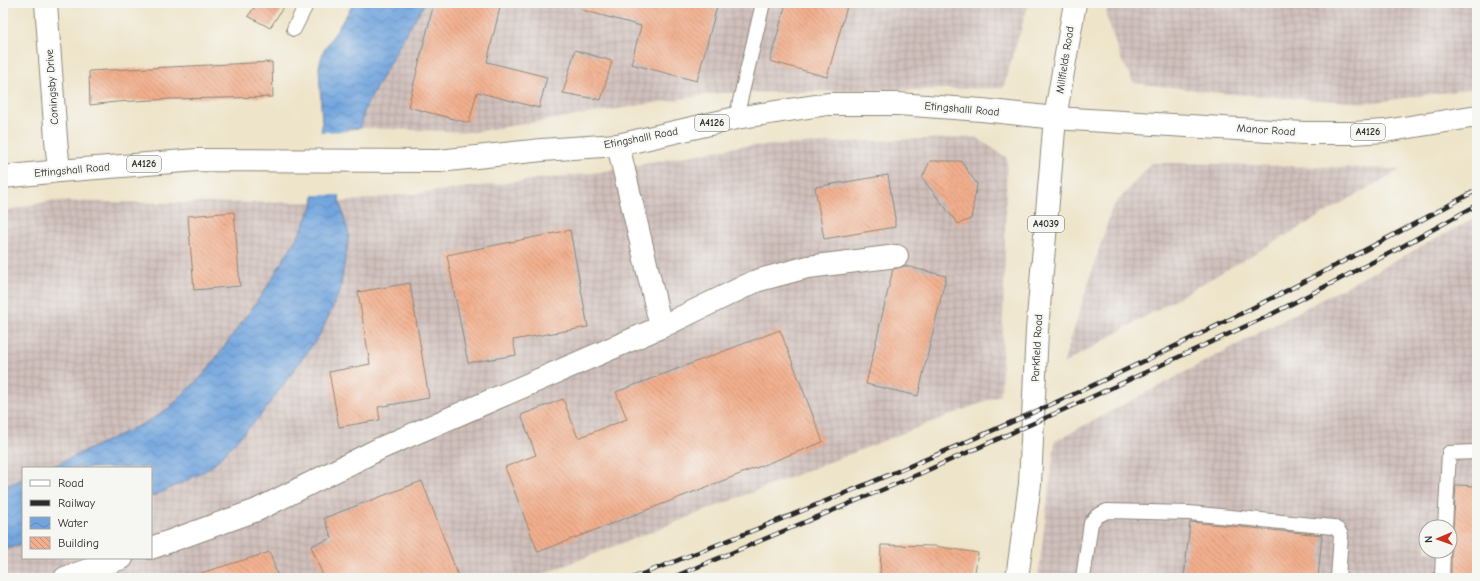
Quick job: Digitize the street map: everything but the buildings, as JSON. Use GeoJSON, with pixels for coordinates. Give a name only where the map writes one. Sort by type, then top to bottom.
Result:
{"type":"FeatureCollection","features":[{"type":"Feature","properties":{"kind":"main road","name":"Coningsby Drive"},"geometry":{"type":"LineString","coordinates":[[46,3],[59,171]]}},
{"type":"Feature","properties":{"kind":"main road","name":"Millfields Road"},"geometry":{"type":"LineString","coordinates":[[1055,118],[1075,3]]}},
{"type":"Feature","properties":{"kind":"main road","name":"Etingshalll Road"},"geometry":{"type":"LineString","coordinates":[[285,160],[439,161],[542,150],[618,145],[736,118],[828,104],[898,104],[982,110],[1055,118]]}},
{"type":"Feature","properties":{"kind":"main road","name":"Manor Road"},"geometry":{"type":"LineString","coordinates":[[1055,118],[1304,133],[1353,133],[1405,128],[1477,116]]}},
{"type":"Feature","properties":{"kind":"main road","name":"Parkfield Road"},"geometry":{"type":"LineString","coordinates":[[1018,578],[1030,484],[1037,330],[1055,118]]}},
{"type":"Feature","properties":{"kind":"main road"},"geometry":{"type":"LineString","coordinates":[[618,145],[661,327]]}},
{"type":"Feature","properties":{"kind":"main road","name":"Ettingshall Road"},"geometry":{"type":"LineString","coordinates":[[3,177],[197,160],[285,160]]}},
{"type":"Feature","properties":{"kind":"main road"},"geometry":{"type":"LineString","coordinates":[[152,548],[257,510],[381,448],[661,327],[756,281],[808,267],[897,256]]}},
{"type":"Feature","properties":{"kind":"main road"},"geometry":{"type":"LineString","coordinates":[[65,578],[119,559]]}},
{"type":"Feature","properties":{"kind":"lane"},"geometry":{"type":"LineString","coordinates":[[294,29],[307,3]]}},
{"type":"Feature","properties":{"kind":"lane"},"geometry":{"type":"LineString","coordinates":[[736,118],[763,3]]}},
{"type":"Feature","properties":{"kind":"lane"},"geometry":{"type":"LineString","coordinates":[[1445,519],[1449,453],[1477,452]]}},
{"type":"Feature","properties":{"kind":"lane"},"geometry":{"type":"LineString","coordinates":[[1083,578],[1091,524],[1097,516],[1107,511],[1189,513],[1333,527],[1338,530],[1341,535],[1338,578]]}},
{"type":"Feature","properties":{"kind":"lane"},"geometry":{"type":"LineString","coordinates":[[1442,578],[1443,559]]}},
{"type":"Feature","properties":{"kind":"shaded area"},"geometry":{"type":"Polygon","coordinates":[[[425,3],[1029,3],[1003,88],[718,93],[474,132],[361,128],[364,110],[406,33],[425,3]]]}},
{"type":"Feature","properties":{"kind":"shaded area"},"geometry":{"type":"Polygon","coordinates":[[[1109,3],[1477,3],[1477,88],[1368,103],[1230,94],[1134,83],[1120,57],[1106,15],[1109,3]]]}},
{"type":"Feature","properties":{"kind":"shaded area"},"geometry":{"type":"Polygon","coordinates":[[[976,137],[1007,158],[1001,395],[533,578],[3,578],[3,211],[50,201],[165,203],[341,202],[600,172],[742,146],[976,137]]]}},
{"type":"Feature","properties":{"kind":"shaded area"},"geometry":{"type":"Polygon","coordinates":[[[1151,163],[1401,169],[1063,364],[1112,208],[1151,163]]]}},
{"type":"Feature","properties":{"kind":"shaded area"},"geometry":{"type":"Polygon","coordinates":[[[1477,217],[1477,578],[1038,578],[1055,441],[1477,217]]]}},
{"type":"Feature","properties":{"kind":"water"},"geometry":{"type":"Polygon","coordinates":[[[354,3],[425,3],[406,33],[364,110],[361,128],[347,129],[339,199],[349,235],[340,291],[321,333],[261,415],[210,468],[180,484],[152,497],[152,467],[51,467],[147,422],[169,408],[205,373],[263,293],[302,229],[313,204],[322,125],[319,67],[323,52],[354,3]]]}},
{"type":"Feature","properties":{"kind":"water"},"geometry":{"type":"Polygon","coordinates":[[[22,479],[22,543],[3,551],[3,487],[22,479]]]}},
{"type":"Feature","properties":{"kind":"pier"},"geometry":{"type":"Polygon","coordinates":[[[349,131],[342,195],[312,195],[319,132],[349,131]]]}},
{"type":"Feature","properties":{"kind":"railway"},"geometry":{"type":"LineString","coordinates":[[632,578],[868,484],[1044,408],[1150,359],[1244,312],[1477,190]]}},
{"type":"Feature","properties":{"kind":"railway"},"geometry":{"type":"LineString","coordinates":[[671,578],[901,482],[1072,406],[1270,315],[1394,251],[1477,205]]}}]}
